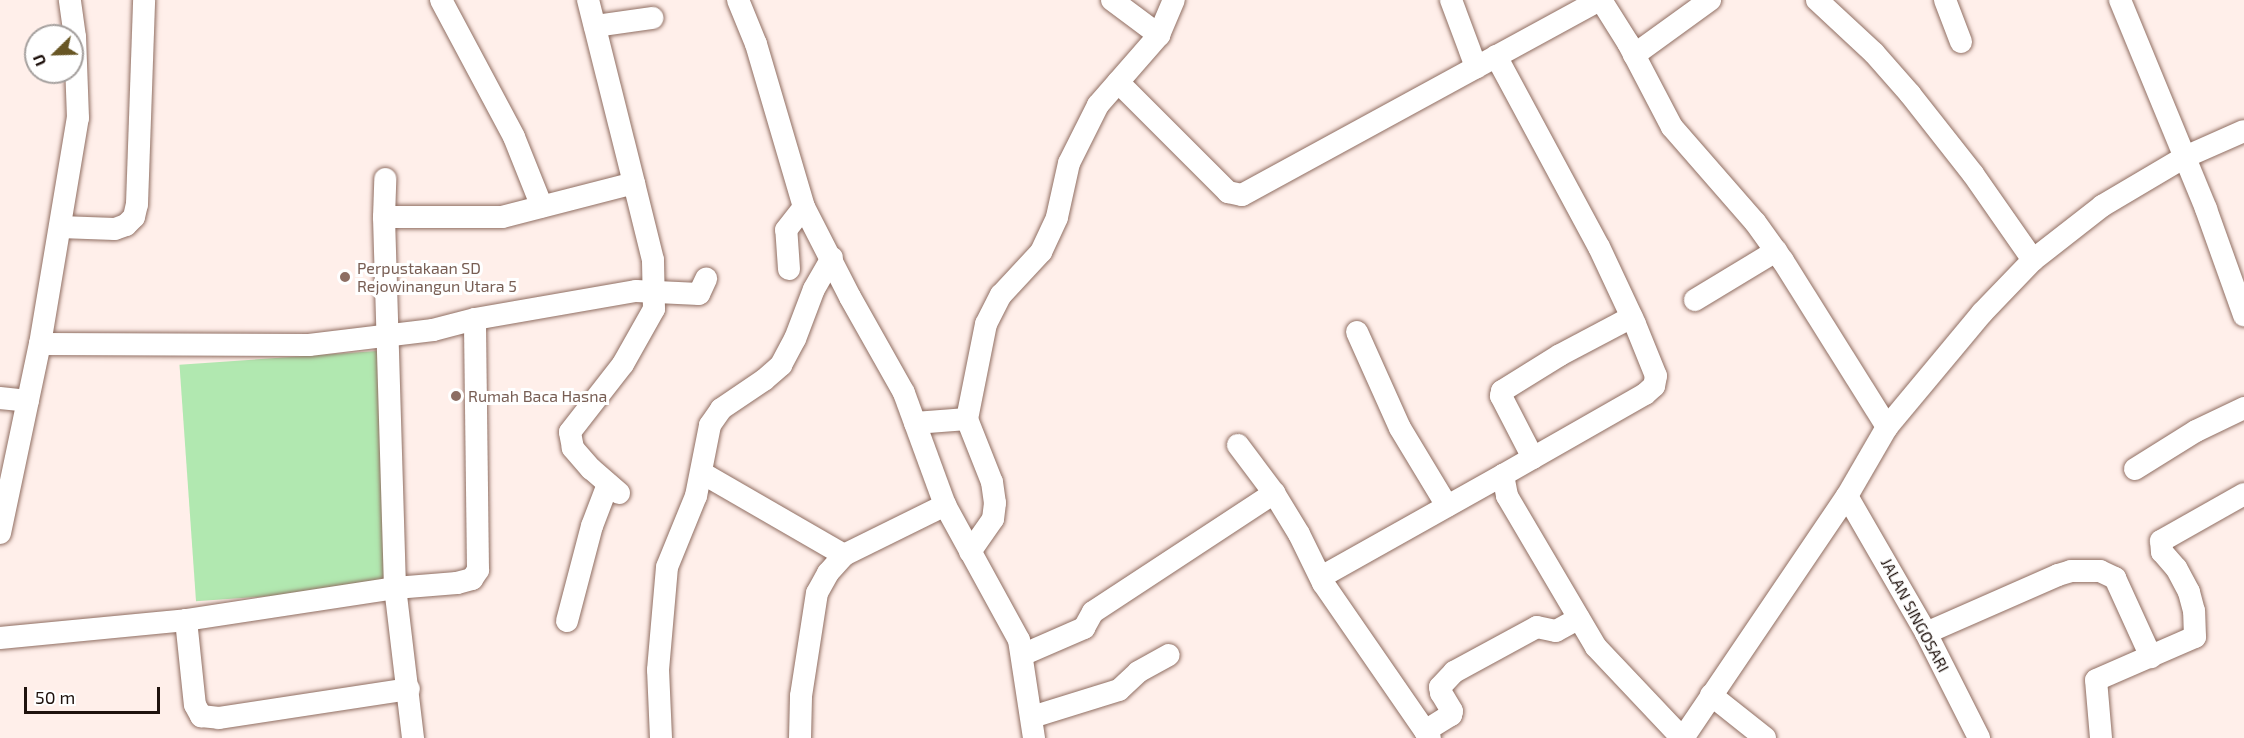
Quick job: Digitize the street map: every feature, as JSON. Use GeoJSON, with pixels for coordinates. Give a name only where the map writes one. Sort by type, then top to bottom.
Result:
{"type":"FeatureCollection","features":[{"type":"Feature","properties":{"kind":"street"},"geometry":{"type":"LineString","coordinates":[[0,533],[40,344],[78,118],[75,37],[70,0]]}},
{"type":"Feature","properties":{"kind":"street"},"geometry":{"type":"LineString","coordinates":[[60,227],[115,229],[134,217],[139,158],[144,0]]}},
{"type":"Feature","properties":{"kind":"street"},"geometry":{"type":"LineString","coordinates":[[441,0],[514,137],[542,207]]}},
{"type":"Feature","properties":{"kind":"street"},"geometry":{"type":"LineString","coordinates":[[567,621],[592,526],[614,489],[573,448],[570,432],[623,364],[654,309],[653,260],[588,0]]}},
{"type":"Feature","properties":{"kind":"street"},"geometry":{"type":"LineString","coordinates":[[738,0],[756,44],[804,207],[850,297],[904,393],[945,505],[1019,640],[1033,728],[1119,690],[1138,672],[1169,655]]}},
{"type":"Feature","properties":{"kind":"street"},"geometry":{"type":"LineString","coordinates":[[1112,0],[1159,35]]}},
{"type":"Feature","properties":{"kind":"street"},"geometry":{"type":"LineString","coordinates":[[969,552],[993,519],[995,503],[992,482],[967,419],[986,324],[1001,295],[1041,252],[1057,217],[1069,162],[1098,105],[1123,87],[1159,35],[1174,0]]}},
{"type":"Feature","properties":{"kind":"street"},"geometry":{"type":"LineString","coordinates":[[1451,0],[1476,67]]}},
{"type":"Feature","properties":{"kind":"street"},"geometry":{"type":"LineString","coordinates":[[1123,87],[1228,192],[1242,195],[1600,0],[1634,55],[1672,128],[1755,222],[1776,250],[1887,427]]}},
{"type":"Feature","properties":{"kind":"street"},"geometry":{"type":"LineString","coordinates":[[1634,55],[1710,0]]}},
{"type":"Feature","properties":{"kind":"street"},"geometry":{"type":"LineString","coordinates":[[1817,0],[1874,53],[1923,111],[1973,174],[2032,260]]}},
{"type":"Feature","properties":{"kind":"street"},"geometry":{"type":"LineString","coordinates":[[1945,0],[1960,42]]}},
{"type":"Feature","properties":{"kind":"street"},"geometry":{"type":"LineString","coordinates":[[2120,0],[2206,209],[2244,315]]}},
{"type":"Feature","properties":{"kind":"street"},"geometry":{"type":"LineString","coordinates":[[595,26],[652,18]]}},
{"type":"Feature","properties":{"kind":"street"},"geometry":{"type":"LineString","coordinates":[[1321,578],[1645,394],[1654,386],[1656,376],[1632,317],[1563,179],[1496,56]]}},
{"type":"Feature","properties":{"kind":"street"},"geometry":{"type":"LineString","coordinates":[[1503,475],[1513,510],[1596,646],[1683,738],[1847,496],[1887,427],[1936,366],[2032,260],[2102,206],[2185,157],[2244,131]]}},
{"type":"Feature","properties":{"kind":"street"},"geometry":{"type":"LineString","coordinates":[[385,179],[384,216],[395,588],[409,689],[413,738]]}},
{"type":"Feature","properties":{"kind":"street"},"geometry":{"type":"LineString","coordinates":[[384,216],[502,217],[634,183]]}},
{"type":"Feature","properties":{"kind":"street"},"geometry":{"type":"LineString","coordinates":[[789,269],[786,230],[804,207]]}},
{"type":"Feature","properties":{"kind":"street"},"geometry":{"type":"LineString","coordinates":[[1695,300],[1776,250]]}},
{"type":"Feature","properties":{"kind":"street"},"geometry":{"type":"LineString","coordinates":[[661,738],[658,670],[667,567],[702,473],[710,425],[721,409],[764,381],[781,365],[795,339],[814,289],[832,258]]}},
{"type":"Feature","properties":{"kind":"street"},"geometry":{"type":"LineString","coordinates":[[40,344],[309,345],[433,330],[475,319],[636,291],[699,294],[706,279]]}},
{"type":"Feature","properties":{"kind":"street"},"geometry":{"type":"LineString","coordinates":[[1533,458],[1501,396],[1502,391],[1560,355],[1632,317]]}},
{"type":"Feature","properties":{"kind":"street"},"geometry":{"type":"LineString","coordinates":[[0,638],[186,620],[395,588],[457,583],[471,579],[478,570],[475,319]]}},
{"type":"Feature","properties":{"kind":"street"},"geometry":{"type":"LineString","coordinates":[[1357,332],[1400,428],[1448,506]]}},
{"type":"Feature","properties":{"kind":"street"},"geometry":{"type":"LineString","coordinates":[[0,398],[28,401]]}},
{"type":"Feature","properties":{"kind":"street"},"geometry":{"type":"LineString","coordinates":[[2135,469],[2196,431],[2244,408]]}},
{"type":"Feature","properties":{"kind":"street"},"geometry":{"type":"LineString","coordinates":[[915,423],[967,419]]}},
{"type":"Feature","properties":{"kind":"street"},"geometry":{"type":"LineString","coordinates":[[1238,445],[1274,493],[1299,534],[1321,578],[1428,734],[1451,715],[1452,711],[1440,687],[1454,672],[1537,627],[1556,631],[1579,618]]}},
{"type":"Feature","properties":{"kind":"street"},"geometry":{"type":"LineString","coordinates":[[702,473],[844,555]]}},
{"type":"Feature","properties":{"kind":"street"},"geometry":{"type":"LineString","coordinates":[[1022,655],[1084,628],[1093,612],[1274,493]]}},
{"type":"Feature","properties":{"kind":"street"},"geometry":{"type":"LineString","coordinates":[[2101,738],[2096,680],[2100,676],[2195,637],[2194,611],[2189,592],[2176,568],[2162,552],[2161,541],[2244,494]]}},
{"type":"Feature","properties":{"kind":"street","name":"JALAN SINGOSARI"},"geometry":{"type":"LineString","coordinates":[[1847,496],[1926,633],[1979,738]]}},
{"type":"Feature","properties":{"kind":"street"},"geometry":{"type":"LineString","coordinates":[[800,738],[801,696],[816,593],[828,573],[844,555],[945,505]]}},
{"type":"Feature","properties":{"kind":"street"},"geometry":{"type":"LineString","coordinates":[[1926,633],[2058,574],[2071,571],[2100,571],[2115,578],[2151,657]]}},
{"type":"Feature","properties":{"kind":"street"},"geometry":{"type":"LineString","coordinates":[[186,620],[195,705],[197,712],[204,717],[219,718],[409,689]]}},
{"type":"Feature","properties":{"kind":"street"},"geometry":{"type":"LineString","coordinates":[[1711,695],[1765,738]]}},
{"type":"Feature","properties":{"kind":"green space"},"geometry":{"type":"Polygon","coordinates":[[[377,351],[394,587],[196,601],[179,365],[377,351]]]}},
{"type":"Feature","properties":{"kind":"place","name":"Perpustakaan SD Rejowinangun Utara 5"},"geometry":{"type":"Point","coordinates":[345,277]}},
{"type":"Feature","properties":{"kind":"place","name":"Rumah Baca Hasna"},"geometry":{"type":"Point","coordinates":[456,396]}}]}
